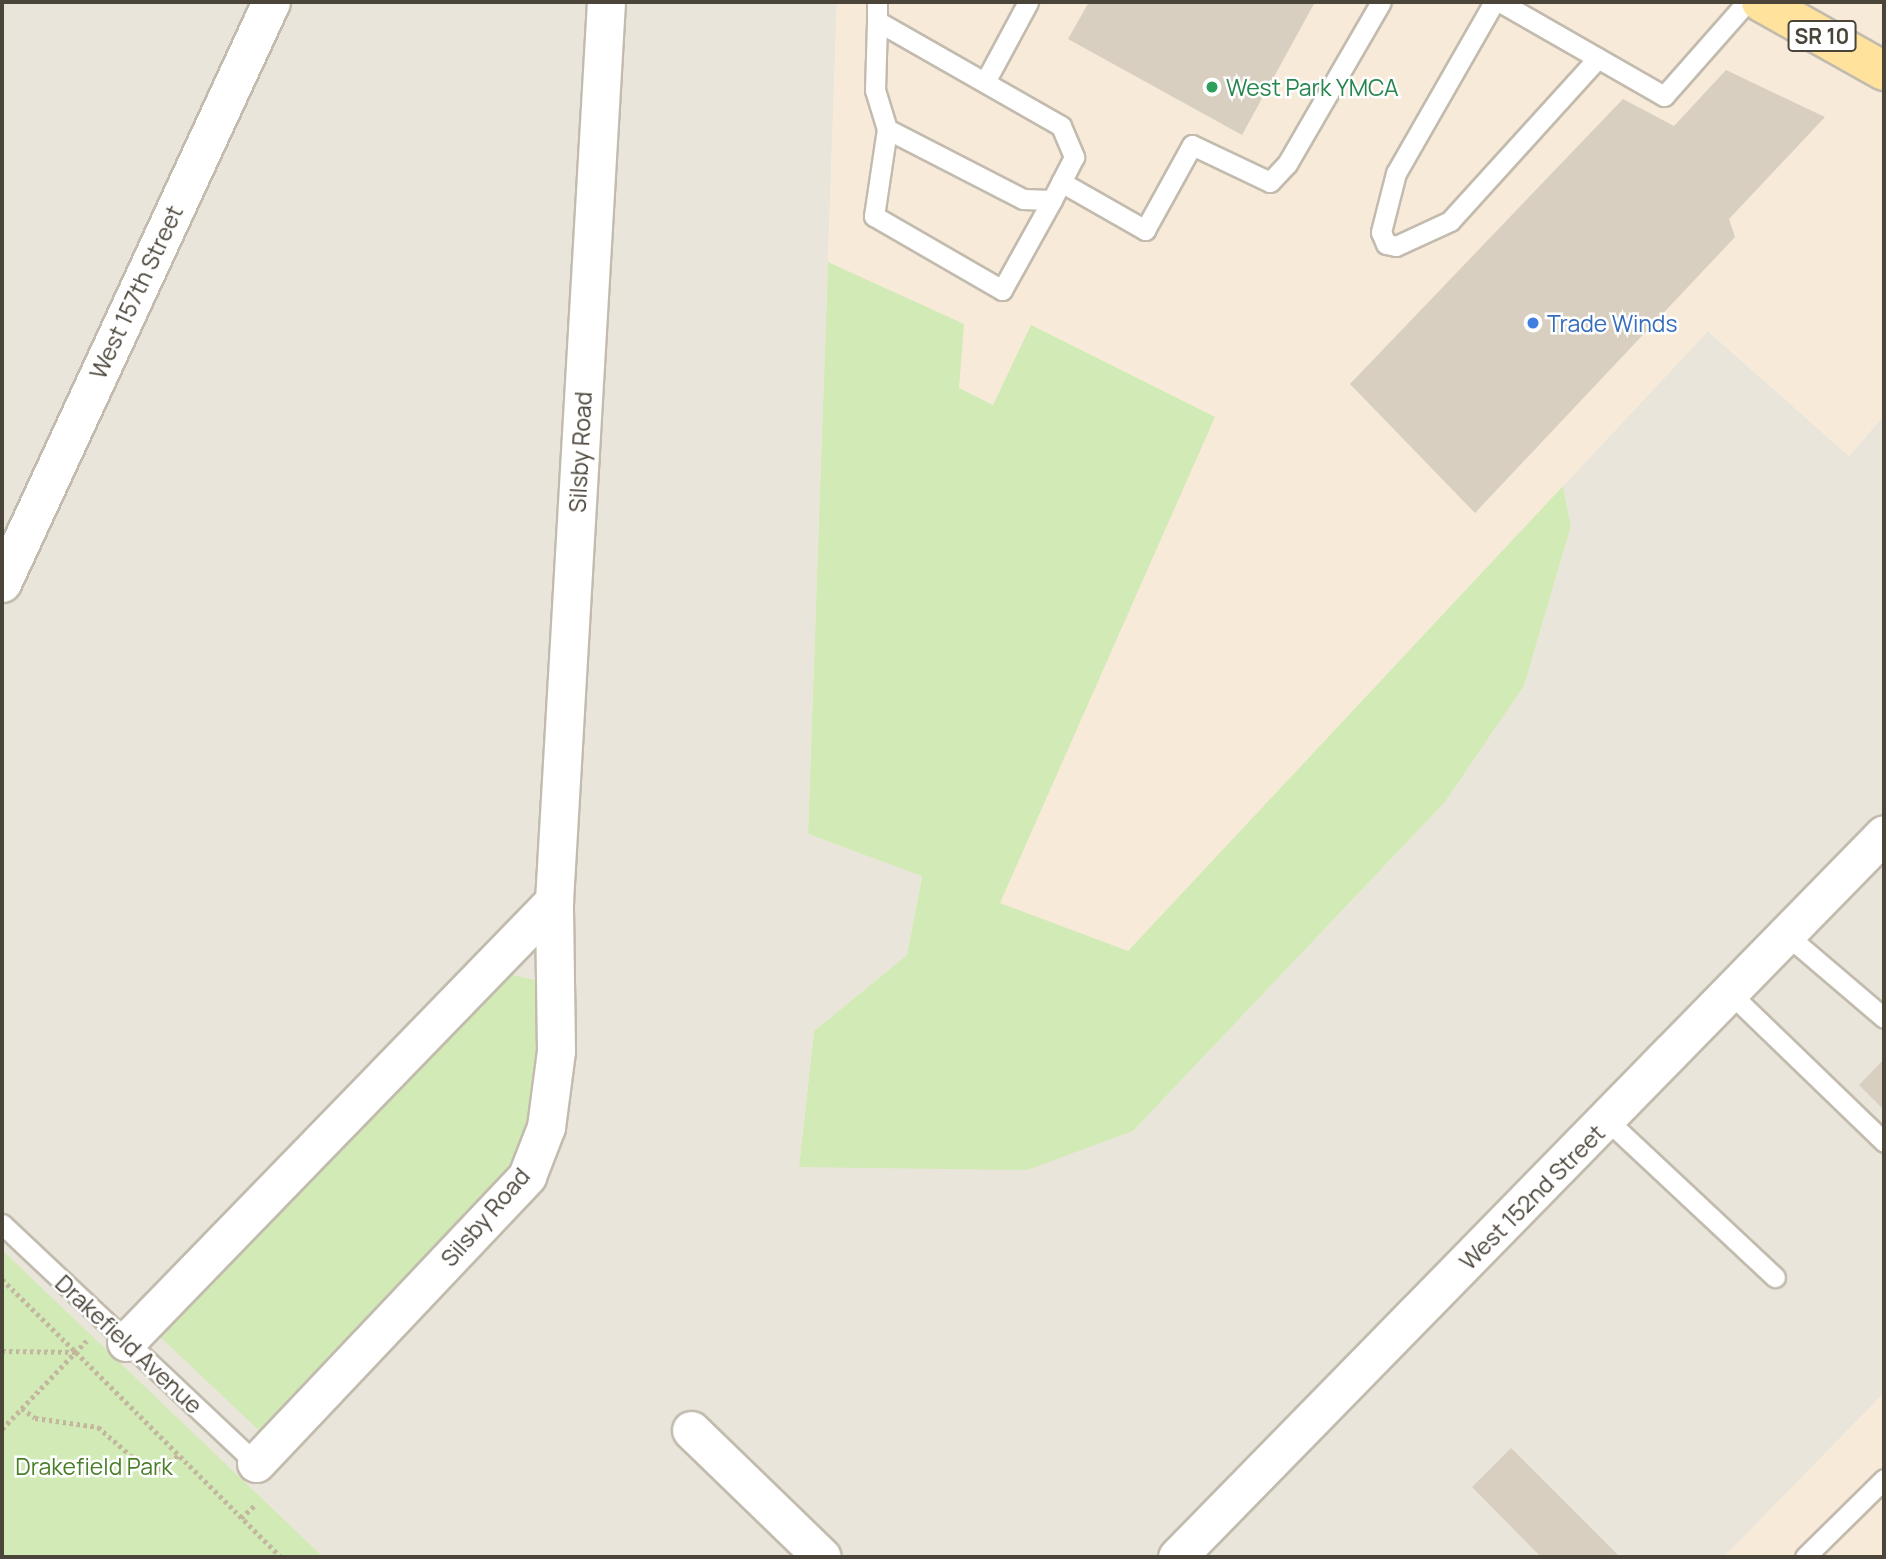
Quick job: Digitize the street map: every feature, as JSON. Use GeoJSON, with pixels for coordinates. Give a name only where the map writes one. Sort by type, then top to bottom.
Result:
{"type":"FeatureCollection","features":[{"type":"Feature","properties":{"kind":"main road","name":"SR 10"},"geometry":{"type":"LineString","coordinates":[[1761,2],[1884,71]]}},
{"type":"Feature","properties":{"kind":"street","name":"West 157th Street"},"geometry":{"type":"LineString","coordinates":[[2,583],[271,2]]}},
{"type":"Feature","properties":{"kind":"street","name":"Silsby Road"},"geometry":{"type":"LineString","coordinates":[[256,1463],[527,1176],[546,1127],[556,1051],[554,901],[606,2]]}},
{"type":"Feature","properties":{"kind":"street","name":"West 152nd Street"},"geometry":{"type":"LineString","coordinates":[[1177,1557],[1788,936],[1884,834]]}},
{"type":"Feature","properties":{"kind":"street"},"geometry":{"type":"LineString","coordinates":[[109,1338],[554,901]]}},
{"type":"Feature","properties":{"kind":"street"},"geometry":{"type":"LineString","coordinates":[[691,1430],[822,1557]]}},
{"type":"Feature","properties":{"kind":"lane"},"geometry":{"type":"LineString","coordinates":[[985,82],[1028,2]]}},
{"type":"Feature","properties":{"kind":"lane"},"geometry":{"type":"LineString","coordinates":[[1061,182],[1145,230],[1192,145],[1270,181],[1287,164],[1381,2]]}},
{"type":"Feature","properties":{"kind":"lane"},"geometry":{"type":"LineString","coordinates":[[1494,2],[1396,173],[1381,232],[1386,244],[1396,246],[1450,221],[1598,58]]}},
{"type":"Feature","properties":{"kind":"lane"},"geometry":{"type":"LineString","coordinates":[[1500,2],[1664,96],[1747,2]]}},
{"type":"Feature","properties":{"kind":"lane"},"geometry":{"type":"LineString","coordinates":[[877,11],[985,82],[1061,126],[1074,157],[1002,290],[874,216],[887,129],[875,90],[877,11]]}},
{"type":"Feature","properties":{"kind":"lane"},"geometry":{"type":"LineString","coordinates":[[887,129],[1023,198],[1052,201]]}},
{"type":"Feature","properties":{"kind":"lane"},"geometry":{"type":"LineString","coordinates":[[1788,936],[1884,1018]]}},
{"type":"Feature","properties":{"kind":"lane"},"geometry":{"type":"LineString","coordinates":[[1731,994],[1884,1142]]}},
{"type":"Feature","properties":{"kind":"lane"},"geometry":{"type":"LineString","coordinates":[[1607,1120],[1775,1277]]}},
{"type":"Feature","properties":{"kind":"lane","name":"Drakefield Avenue"},"geometry":{"type":"LineString","coordinates":[[2,1224],[109,1338],[256,1463]]}},
{"type":"Feature","properties":{"kind":"lane"},"geometry":{"type":"LineString","coordinates":[[1805,1557],[1884,1479]]}},
{"type":"Feature","properties":{"kind":"path"},"geometry":{"type":"LineString","coordinates":[[2,1279],[281,1557]]}},
{"type":"Feature","properties":{"kind":"path"},"geometry":{"type":"LineString","coordinates":[[2,1429],[76,1352],[109,1338]]}},
{"type":"Feature","properties":{"kind":"path"},"geometry":{"type":"LineString","coordinates":[[2,1351],[76,1352]]}},
{"type":"Feature","properties":{"kind":"path"},"geometry":{"type":"LineString","coordinates":[[22,1408],[35,1418],[98,1427],[152,1474],[178,1456]]}},
{"type":"Feature","properties":{"kind":"path"},"geometry":{"type":"LineString","coordinates":[[241,1518],[255,1504]]}},
{"type":"Feature","properties":{"kind":"shaded area"},"geometry":{"type":"Polygon","coordinates":[[[2,2],[837,2],[808,834],[922,875],[907,955],[814,1031],[799,1167],[1133,1131],[1445,802],[1524,686],[1571,526],[1563,486],[1708,331],[1849,456],[1884,415],[1884,1393],[1724,1557],[2,1557],[2,2]]]}},
{"type":"Feature","properties":{"kind":"shaded area"},"geometry":{"type":"Polygon","coordinates":[[[837,2],[1884,2],[1884,415],[1849,456],[1708,331],[1128,951],[808,834],[837,2]]]}},
{"type":"Feature","properties":{"kind":"shaded area"},"geometry":{"type":"Polygon","coordinates":[[[1884,1393],[1884,1557],[1724,1557],[1884,1393]]]}},
{"type":"Feature","properties":{"kind":"green space"},"geometry":{"type":"Polygon","coordinates":[[[828,262],[964,324],[959,388],[993,405],[1031,325],[1215,417],[1000,903],[1128,951],[1563,486],[1571,526],[1524,686],[1445,802],[1133,1131],[1027,1170],[799,1167],[814,1031],[907,955],[922,876],[808,834],[828,262]]]}},
{"type":"Feature","properties":{"kind":"green space"},"geometry":{"type":"Polygon","coordinates":[[[499,972],[540,981],[535,1102],[516,1168],[263,1434],[155,1332],[499,972]]]}},
{"type":"Feature","properties":{"kind":"green space","name":"Drakefield Park"},"geometry":{"type":"Polygon","coordinates":[[[2,1250],[323,1557],[2,1557],[2,1250]]]}},
{"type":"Feature","properties":{"kind":"building","name":"West Park YMCA"},"geometry":{"type":"Polygon","coordinates":[[[1089,2],[1315,2],[1242,135],[1068,39],[1089,2]]]}},
{"type":"Feature","properties":{"kind":"building","name":"Trade Winds"},"geometry":{"type":"Polygon","coordinates":[[[1726,70],[1825,117],[1729,219],[1735,237],[1475,513],[1350,384],[1623,99],[1674,126],[1726,70]]]}},
{"type":"Feature","properties":{"kind":"building"},"geometry":{"type":"Polygon","coordinates":[[[1884,1059],[1884,1110],[1859,1085],[1884,1059]]]}},
{"type":"Feature","properties":{"kind":"building"},"geometry":{"type":"Polygon","coordinates":[[[1511,1448],[1620,1557],[1541,1557],[1472,1487],[1511,1448]]]}},
{"type":"Feature","properties":{"kind":"place","name":"West Park YMCA"},"geometry":{"type":"Point","coordinates":[1212,87]}},
{"type":"Feature","properties":{"kind":"place","name":"Trade Winds"},"geometry":{"type":"Point","coordinates":[1533,323]}}]}
